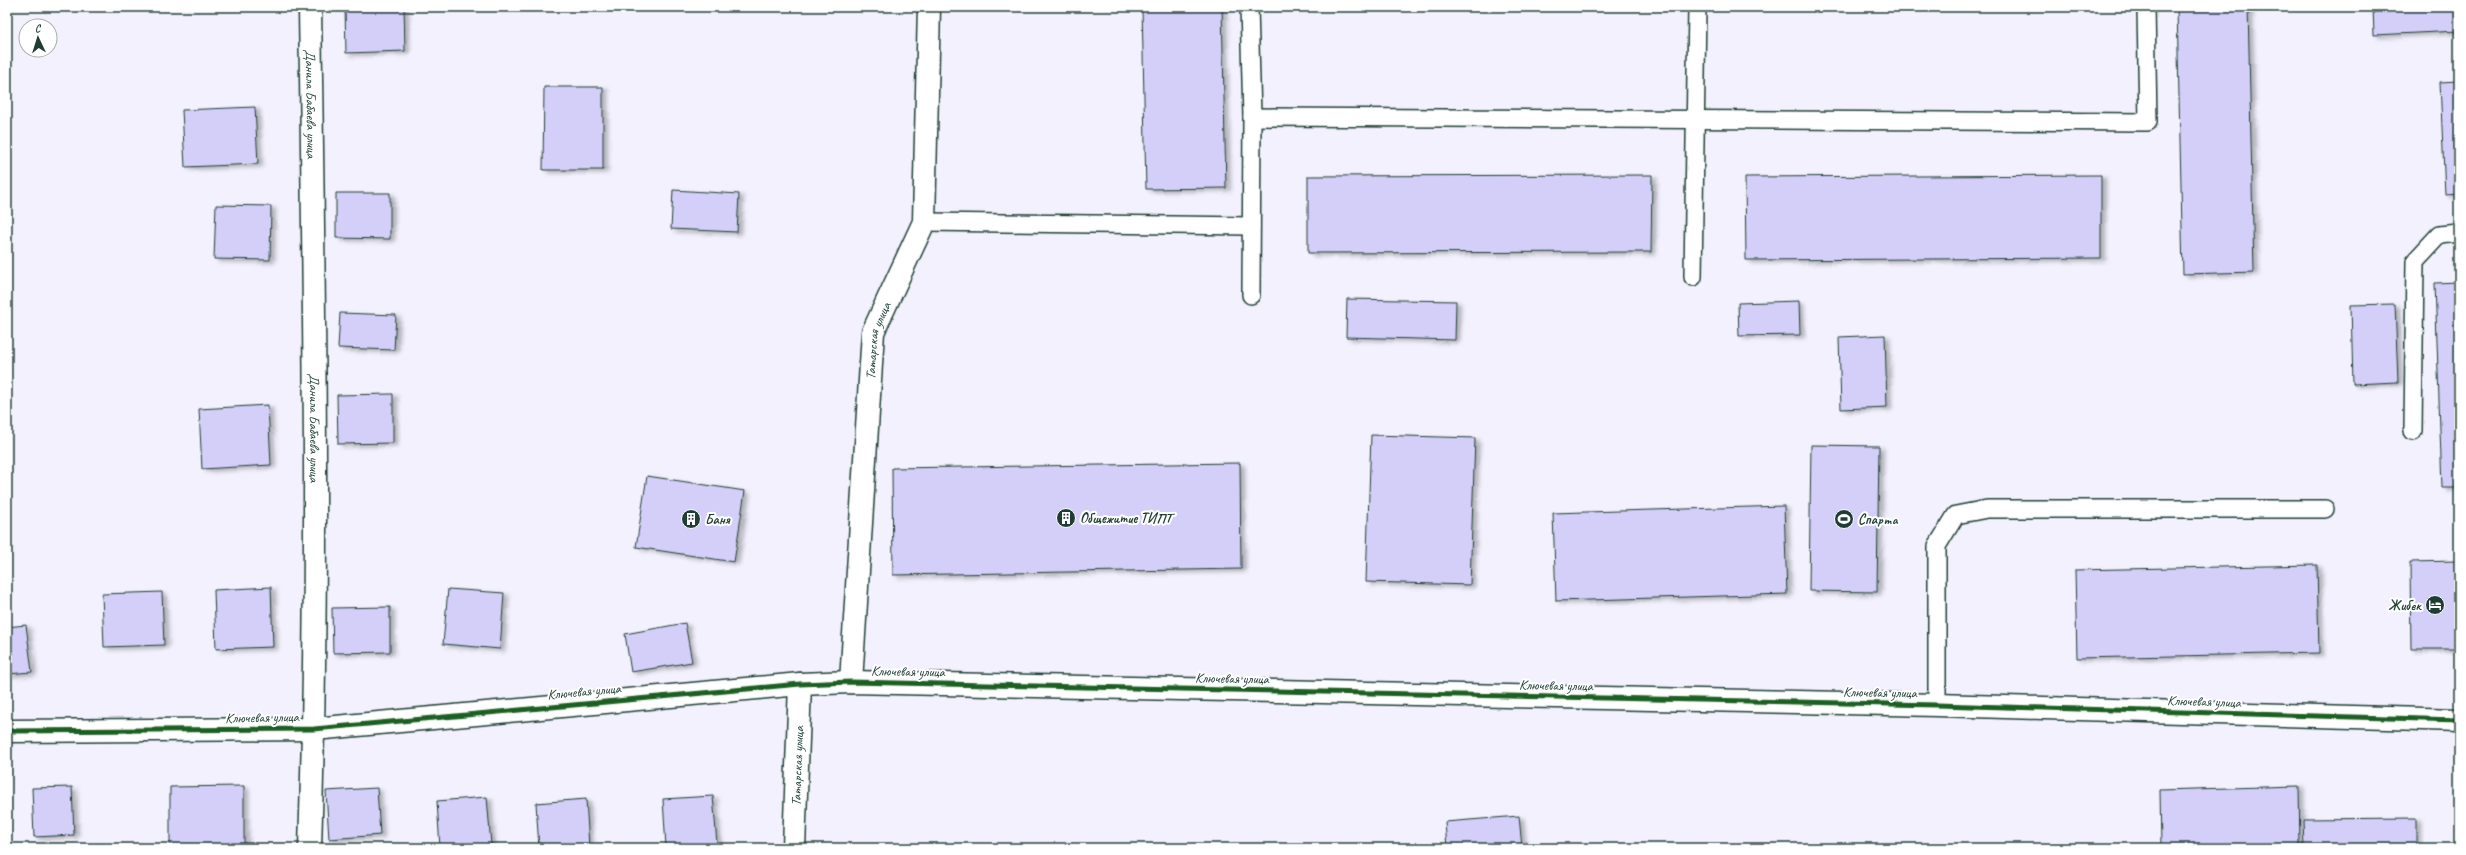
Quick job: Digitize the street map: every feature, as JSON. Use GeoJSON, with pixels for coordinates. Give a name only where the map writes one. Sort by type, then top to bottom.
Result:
{"type":"FeatureCollection","features":[{"type":"Feature","properties":{"kind":"street","name":"Данила Бабаева улица"},"geometry":{"type":"LineString","coordinates":[[310,7],[314,261],[314,728],[310,848]]}},
{"type":"Feature","properties":{"kind":"street","name":"Татарская улица"},"geometry":{"type":"LineString","coordinates":[[851,682],[873,332],[924,222],[929,7]]}},
{"type":"Feature","properties":{"kind":"street","name":"Ключевая улица"},"geometry":{"type":"LineString","coordinates":[[7,732],[314,728],[800,684],[851,682],[1937,705],[2459,720]]}},
{"type":"Feature","properties":{"kind":"street","name":"Татарская улица"},"geometry":{"type":"LineString","coordinates":[[794,848],[800,684]]}},
{"type":"Feature","properties":{"kind":"lane"},"geometry":{"type":"LineString","coordinates":[[1249,7],[1252,116],[1251,295]]}},
{"type":"Feature","properties":{"kind":"lane"},"geometry":{"type":"LineString","coordinates":[[1692,277],[1697,7]]}},
{"type":"Feature","properties":{"kind":"lane"},"geometry":{"type":"LineString","coordinates":[[1252,116],[2148,122],[2146,7]]}},
{"type":"Feature","properties":{"kind":"lane"},"geometry":{"type":"LineString","coordinates":[[924,222],[1251,226]]}},
{"type":"Feature","properties":{"kind":"lane"},"geometry":{"type":"LineString","coordinates":[[2413,431],[2415,261],[2439,235],[2459,233]]}},
{"type":"Feature","properties":{"kind":"lane"},"geometry":{"type":"LineString","coordinates":[[1937,705],[1937,546],[1956,515],[1987,509],[2325,509]]}},
{"type":"Feature","properties":{"kind":"building"},"geometry":{"type":"Polygon","coordinates":[[[345,7],[404,7],[405,51],[346,53],[345,7]]]}},
{"type":"Feature","properties":{"kind":"building"},"geometry":{"type":"Polygon","coordinates":[[[1142,7],[1222,7],[1226,188],[1146,189],[1142,7]]]}},
{"type":"Feature","properties":{"kind":"building"},"geometry":{"type":"Polygon","coordinates":[[[2177,7],[2248,7],[2254,272],[2183,274],[2177,7]]]}},
{"type":"Feature","properties":{"kind":"building"},"geometry":{"type":"Polygon","coordinates":[[[2373,7],[2459,7],[2459,31],[2374,35],[2373,7]]]}},
{"type":"Feature","properties":{"kind":"building"},"geometry":{"type":"Polygon","coordinates":[[[2459,81],[2459,194],[2445,195],[2440,82],[2459,81]]]}},
{"type":"Feature","properties":{"kind":"building"},"geometry":{"type":"Polygon","coordinates":[[[544,87],[603,87],[603,170],[543,170],[544,87]]]}},
{"type":"Feature","properties":{"kind":"building"},"geometry":{"type":"Polygon","coordinates":[[[255,107],[258,164],[185,167],[182,110],[255,107]]]}},
{"type":"Feature","properties":{"kind":"building"},"geometry":{"type":"Polygon","coordinates":[[[1652,175],[1651,252],[1308,253],[1308,176],[1652,175]]]}},
{"type":"Feature","properties":{"kind":"building"},"geometry":{"type":"Polygon","coordinates":[[[2101,175],[2101,258],[1746,260],[1745,177],[2101,175]]]}},
{"type":"Feature","properties":{"kind":"building"},"geometry":{"type":"Polygon","coordinates":[[[673,190],[739,194],[737,232],[671,229],[673,190]]]}},
{"type":"Feature","properties":{"kind":"building"},"geometry":{"type":"Polygon","coordinates":[[[336,193],[390,193],[390,239],[336,238],[336,193]]]}},
{"type":"Feature","properties":{"kind":"building"},"geometry":{"type":"Polygon","coordinates":[[[216,205],[271,206],[270,260],[214,259],[216,205]]]}},
{"type":"Feature","properties":{"kind":"building"},"geometry":{"type":"Polygon","coordinates":[[[2459,282],[2459,488],[2442,488],[2435,283],[2459,282]]]}},
{"type":"Feature","properties":{"kind":"building"},"geometry":{"type":"Polygon","coordinates":[[[1347,299],[1456,301],[1455,340],[1346,337],[1347,299]]]}},
{"type":"Feature","properties":{"kind":"building"},"geometry":{"type":"Polygon","coordinates":[[[1799,301],[1800,335],[1739,336],[1738,303],[1799,301]]]}},
{"type":"Feature","properties":{"kind":"building"},"geometry":{"type":"Polygon","coordinates":[[[2395,304],[2398,382],[2353,384],[2351,305],[2395,304]]]}},
{"type":"Feature","properties":{"kind":"building"},"geometry":{"type":"Polygon","coordinates":[[[340,313],[396,315],[394,350],[338,348],[340,313]]]}},
{"type":"Feature","properties":{"kind":"building"},"geometry":{"type":"Polygon","coordinates":[[[1885,335],[1887,407],[1841,409],[1839,337],[1885,335]]]}},
{"type":"Feature","properties":{"kind":"building"},"geometry":{"type":"Polygon","coordinates":[[[393,394],[393,443],[338,444],[337,395],[393,394]]]}},
{"type":"Feature","properties":{"kind":"building"},"geometry":{"type":"Polygon","coordinates":[[[268,405],[271,465],[202,469],[199,409],[268,405]]]}},
{"type":"Feature","properties":{"kind":"building"},"geometry":{"type":"Polygon","coordinates":[[[1371,435],[1475,438],[1470,585],[1366,582],[1371,435]]]}},
{"type":"Feature","properties":{"kind":"building","name":"Спарта"},"geometry":{"type":"Polygon","coordinates":[[[1811,445],[1879,446],[1877,592],[1809,591],[1811,445]]]}},
{"type":"Feature","properties":{"kind":"building","name":"Общежитие ТИПТ"},"geometry":{"type":"Polygon","coordinates":[[[1240,463],[1241,569],[893,575],[892,468],[1240,463]]]}},
{"type":"Feature","properties":{"kind":"building","name":"Баня"},"geometry":{"type":"Polygon","coordinates":[[[647,476],[745,491],[734,562],[636,547],[647,476]]]}},
{"type":"Feature","properties":{"kind":"building"},"geometry":{"type":"Polygon","coordinates":[[[1784,506],[1787,594],[1556,601],[1553,513],[1784,506]]]}},
{"type":"Feature","properties":{"kind":"building","name":"Жибек"},"geometry":{"type":"Polygon","coordinates":[[[2459,561],[2459,649],[2411,649],[2410,562],[2459,561]]]}},
{"type":"Feature","properties":{"kind":"building"},"geometry":{"type":"Polygon","coordinates":[[[2317,565],[2319,653],[2077,658],[2075,570],[2317,565]]]}},
{"type":"Feature","properties":{"kind":"building"},"geometry":{"type":"Polygon","coordinates":[[[271,587],[273,647],[216,649],[214,590],[271,587]]]}},
{"type":"Feature","properties":{"kind":"building"},"geometry":{"type":"Polygon","coordinates":[[[448,589],[504,593],[500,649],[443,644],[448,589]]]}},
{"type":"Feature","properties":{"kind":"building"},"geometry":{"type":"Polygon","coordinates":[[[162,592],[164,645],[104,647],[102,594],[162,592]]]}},
{"type":"Feature","properties":{"kind":"building"},"geometry":{"type":"Polygon","coordinates":[[[390,607],[390,652],[333,653],[332,608],[390,607]]]}},
{"type":"Feature","properties":{"kind":"building"},"geometry":{"type":"Polygon","coordinates":[[[685,623],[692,662],[631,672],[625,634],[685,623]]]}},
{"type":"Feature","properties":{"kind":"building"},"geometry":{"type":"Polygon","coordinates":[[[26,625],[32,672],[7,674],[7,627],[26,625]]]}},
{"type":"Feature","properties":{"kind":"building"},"geometry":{"type":"Polygon","coordinates":[[[244,786],[244,848],[170,848],[170,787],[244,786]]]}},
{"type":"Feature","properties":{"kind":"building"},"geometry":{"type":"Polygon","coordinates":[[[2299,786],[2300,848],[2161,848],[2160,790],[2299,786]]]}},
{"type":"Feature","properties":{"kind":"building"},"geometry":{"type":"Polygon","coordinates":[[[72,787],[74,835],[34,837],[32,788],[72,787]]]}},
{"type":"Feature","properties":{"kind":"building"},"geometry":{"type":"Polygon","coordinates":[[[377,788],[380,835],[329,839],[326,791],[377,788]]]}},
{"type":"Feature","properties":{"kind":"building"},"geometry":{"type":"Polygon","coordinates":[[[713,796],[717,844],[666,847],[663,799],[713,796]]]}},
{"type":"Feature","properties":{"kind":"building"},"geometry":{"type":"Polygon","coordinates":[[[487,797],[491,845],[440,848],[437,801],[487,797]]]}},
{"type":"Feature","properties":{"kind":"building"},"geometry":{"type":"Polygon","coordinates":[[[586,799],[589,847],[539,848],[536,803],[586,799]]]}},
{"type":"Feature","properties":{"kind":"building"},"geometry":{"type":"Polygon","coordinates":[[[1519,816],[1522,848],[1447,848],[1445,822],[1519,816]]]}},
{"type":"Feature","properties":{"kind":"building"},"geometry":{"type":"Polygon","coordinates":[[[2416,818],[2416,848],[2304,848],[2303,819],[2416,818]]]}},
{"type":"Feature","properties":{"kind":"building"},"geometry":{"type":"Polygon","coordinates":[[[1441,844],[1441,848],[1357,848],[1441,844]]]}},
{"type":"Feature","properties":{"kind":"cycle path"},"geometry":{"type":"LineString","coordinates":[[7,731],[314,729],[800,684],[851,682],[1937,705],[2459,720]]}},
{"type":"Feature","properties":{"kind":"place","name":"Общежитие ТИПТ"},"geometry":{"type":"Point","coordinates":[1066,518]}},
{"type":"Feature","properties":{"kind":"place","name":"Баня"},"geometry":{"type":"Point","coordinates":[691,519]}},
{"type":"Feature","properties":{"kind":"place","name":"Спарта"},"geometry":{"type":"Point","coordinates":[1844,519]}},
{"type":"Feature","properties":{"kind":"place","name":"Жибек"},"geometry":{"type":"Point","coordinates":[2435,605]}}]}
